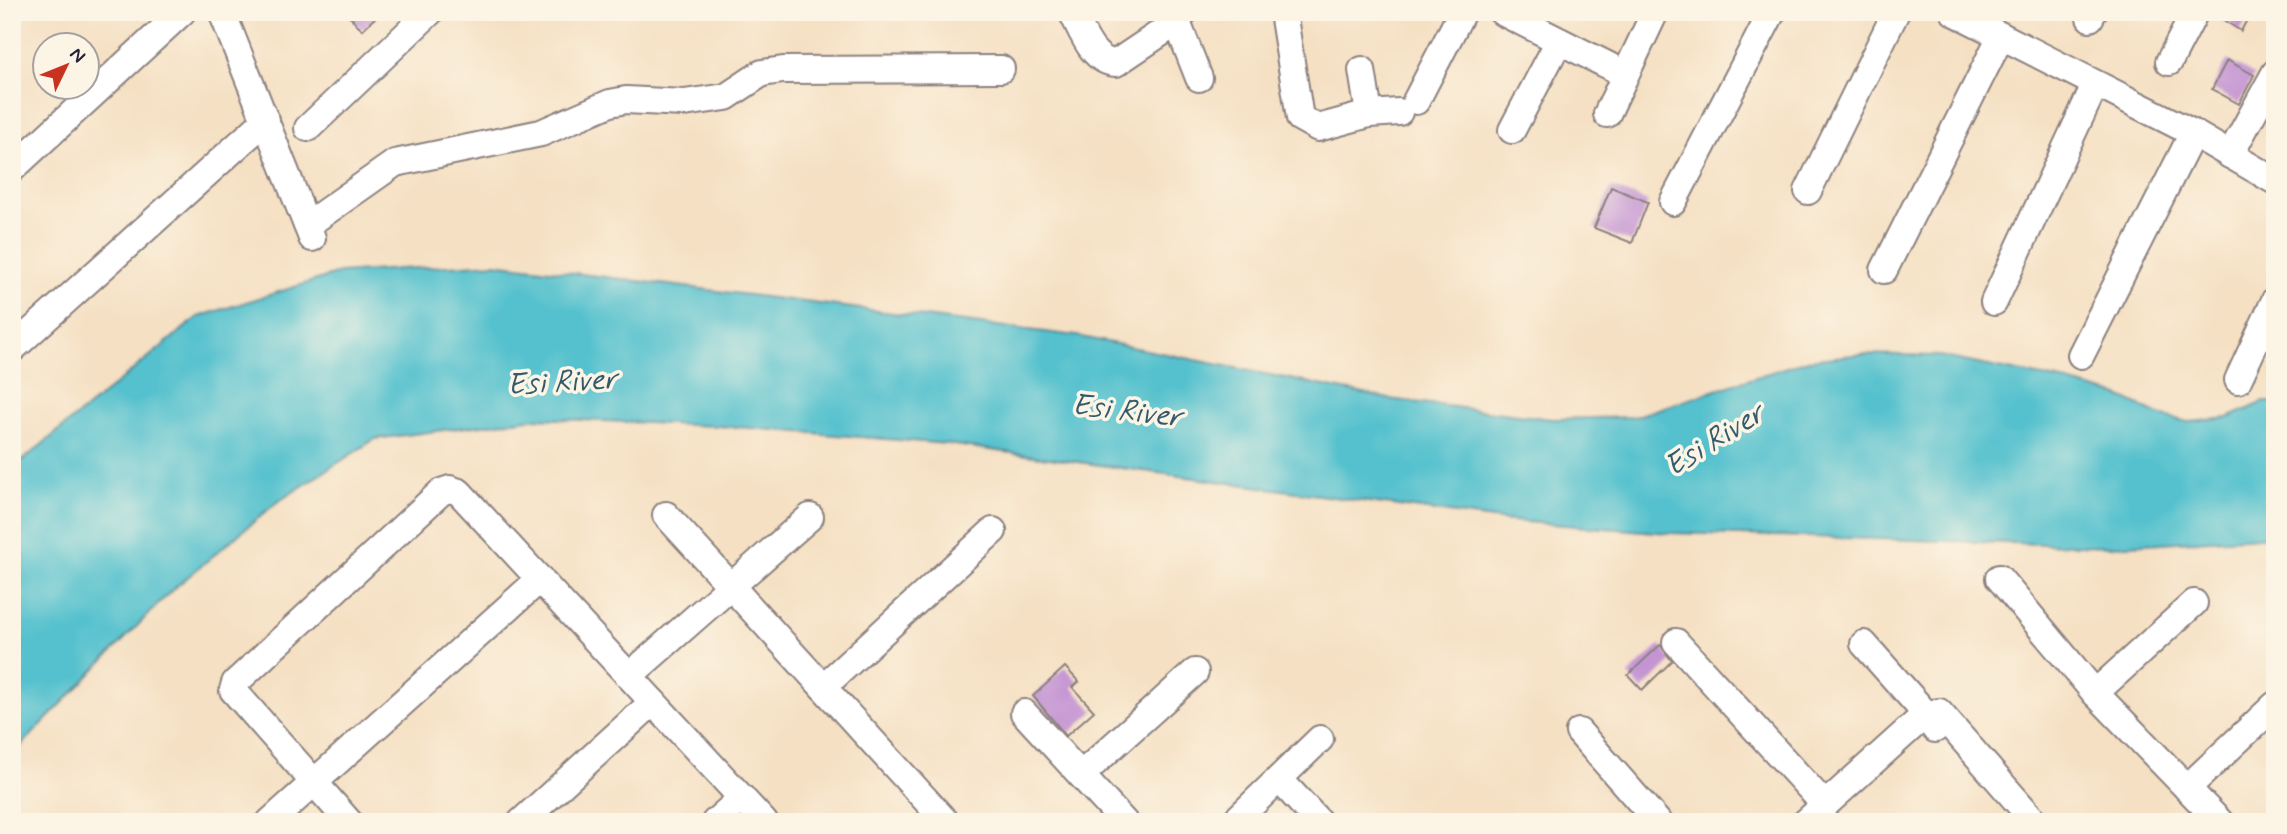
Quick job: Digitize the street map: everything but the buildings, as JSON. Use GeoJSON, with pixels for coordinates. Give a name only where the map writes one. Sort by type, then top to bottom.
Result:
{"type":"FeatureCollection","features":[{"type":"Feature","properties":{"kind":"street"},"geometry":{"type":"LineString","coordinates":[[12,169],[183,12]]}},
{"type":"Feature","properties":{"kind":"street"},"geometry":{"type":"LineString","coordinates":[[222,12],[310,231],[395,163],[541,133],[610,103],[626,100],[684,103],[719,98],[739,91],[762,73],[783,70],[1001,69]]}},
{"type":"Feature","properties":{"kind":"street"},"geometry":{"type":"LineString","coordinates":[[308,128],[430,12]]}},
{"type":"Feature","properties":{"kind":"street"},"geometry":{"type":"LineString","coordinates":[[1072,12],[1097,55],[1106,63],[1116,63],[1181,17],[1199,78]]}},
{"type":"Feature","properties":{"kind":"street"},"geometry":{"type":"LineString","coordinates":[[1283,12],[1300,118],[1318,128],[1408,106],[1462,12]]}},
{"type":"Feature","properties":{"kind":"street"},"geometry":{"type":"LineString","coordinates":[[1502,12],[1625,74]]}},
{"type":"Feature","properties":{"kind":"street"},"geometry":{"type":"LineString","coordinates":[[1607,114],[1655,12]]}},
{"type":"Feature","properties":{"kind":"street"},"geometry":{"type":"LineString","coordinates":[[1673,202],[1772,12]]}},
{"type":"Feature","properties":{"kind":"street"},"geometry":{"type":"LineString","coordinates":[[1808,191],[1896,12]]}},
{"type":"Feature","properties":{"kind":"street"},"geometry":{"type":"LineString","coordinates":[[1954,12],[2193,133],[2275,180]]}},
{"type":"Feature","properties":{"kind":"street"},"geometry":{"type":"LineString","coordinates":[[2169,62],[2195,12]]}},
{"type":"Feature","properties":{"kind":"street"},"geometry":{"type":"LineString","coordinates":[[1884,270],[2001,36]]}},
{"type":"Feature","properties":{"kind":"street"},"geometry":{"type":"LineString","coordinates":[[1512,130],[1559,41]]}},
{"type":"Feature","properties":{"kind":"street"},"geometry":{"type":"LineString","coordinates":[[1362,70],[1369,114]]}},
{"type":"Feature","properties":{"kind":"street"},"geometry":{"type":"LineString","coordinates":[[2230,155],[2275,73]]}},
{"type":"Feature","properties":{"kind":"street"},"geometry":{"type":"LineString","coordinates":[[1994,302],[2095,85]]}},
{"type":"Feature","properties":{"kind":"street"},"geometry":{"type":"LineString","coordinates":[[12,349],[266,120]]}},
{"type":"Feature","properties":{"kind":"street"},"geometry":{"type":"LineString","coordinates":[[2081,355],[2193,133]]}},
{"type":"Feature","properties":{"kind":"street"},"geometry":{"type":"LineString","coordinates":[[2238,380],[2275,300]]}},
{"type":"Feature","properties":{"kind":"street"},"geometry":{"type":"LineString","coordinates":[[349,822],[236,697],[233,690],[235,683],[441,492],[450,489],[459,492],[764,822]]}},
{"type":"Feature","properties":{"kind":"street"},"geometry":{"type":"LineString","coordinates":[[666,515],[946,822]]}},
{"type":"Feature","properties":{"kind":"street"},"geometry":{"type":"LineString","coordinates":[[629,676],[810,517]]}},
{"type":"Feature","properties":{"kind":"street"},"geometry":{"type":"LineString","coordinates":[[823,687],[993,531]]}},
{"type":"Feature","properties":{"kind":"street"},"geometry":{"type":"LineString","coordinates":[[1999,578],[2095,693],[2220,822]]}},
{"type":"Feature","properties":{"kind":"street"},"geometry":{"type":"LineString","coordinates":[[270,822],[540,579]]}},
{"type":"Feature","properties":{"kind":"street"},"geometry":{"type":"LineString","coordinates":[[2095,693],[2194,603]]}},
{"type":"Feature","properties":{"kind":"street"},"geometry":{"type":"LineString","coordinates":[[1676,642],[1815,813],[1926,714],[1939,712],[2022,819]]}},
{"type":"Feature","properties":{"kind":"street"},"geometry":{"type":"LineString","coordinates":[[1864,645],[1926,714]]}},
{"type":"Feature","properties":{"kind":"street"},"geometry":{"type":"LineString","coordinates":[[1082,775],[1195,671]]}},
{"type":"Feature","properties":{"kind":"street"},"geometry":{"type":"LineString","coordinates":[[521,822],[653,702]]}},
{"type":"Feature","properties":{"kind":"street"},"geometry":{"type":"LineString","coordinates":[[2187,788],[2275,705]]}},
{"type":"Feature","properties":{"kind":"street"},"geometry":{"type":"LineString","coordinates":[[1024,713],[1124,822]]}},
{"type":"Feature","properties":{"kind":"street"},"geometry":{"type":"LineString","coordinates":[[1579,732],[1658,822]]}},
{"type":"Feature","properties":{"kind":"street"},"geometry":{"type":"LineString","coordinates":[[1234,822],[1320,738]]}},
{"type":"Feature","properties":{"kind":"street"},"geometry":{"type":"LineString","coordinates":[[1279,779],[1319,822]]}},
{"type":"Feature","properties":{"kind":"street"},"geometry":{"type":"LineString","coordinates":[[715,822],[742,798]]}},
{"type":"Feature","properties":{"kind":"water","name":"Esi River"},"geometry":{"type":"Polygon","coordinates":[[[494,263],[1077,336],[1389,399],[1552,419],[1634,417],[1808,360],[1862,354],[1939,356],[2068,382],[2119,396],[2159,415],[2189,422],[2228,418],[2264,402],[2275,402],[2275,536],[2111,546],[1670,533],[1500,520],[947,444],[737,427],[536,418],[375,439],[276,503],[171,591],[12,755],[12,469],[198,317],[339,273],[494,263]]]}}]}
